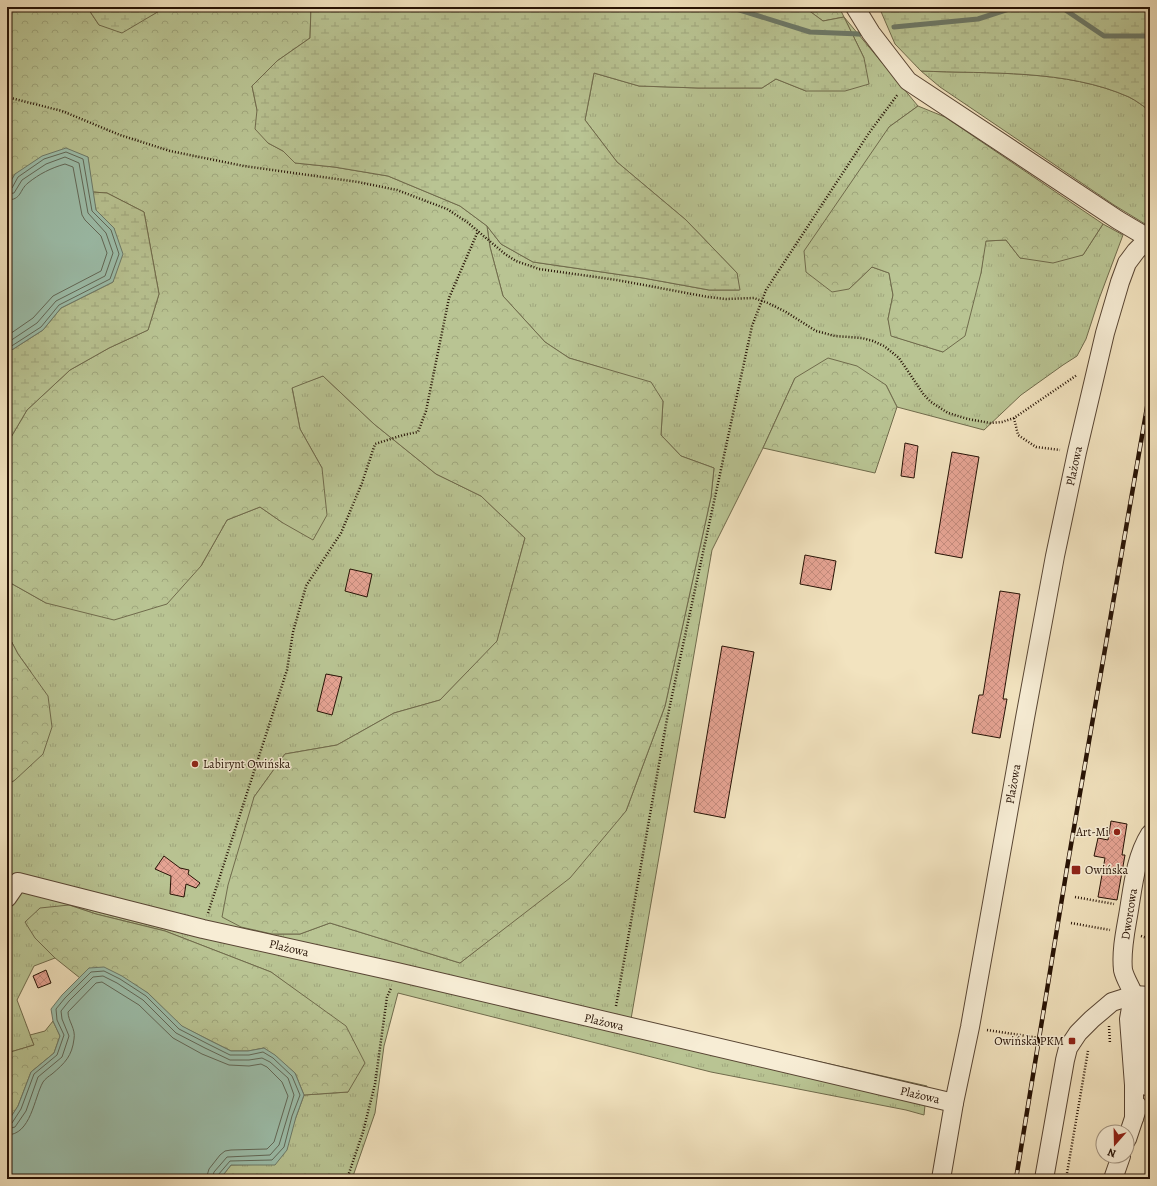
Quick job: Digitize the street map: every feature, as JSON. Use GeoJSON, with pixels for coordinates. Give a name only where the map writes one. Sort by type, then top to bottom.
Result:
{"type":"FeatureCollection","features":[{"type":"Feature","properties":{"kind":"street"},"geometry":{"type":"LineString","coordinates":[[855,7],[871,33],[908,81],[1149,239]]}},
{"type":"Feature","properties":{"kind":"street","name":"Plażowa"},"geometry":{"type":"LineString","coordinates":[[7,898],[18,882],[203,929],[397,972],[612,1024],[954,1103],[970,1027],[1056,550],[1095,372],[1123,271],[1136,251],[1149,239]]}},
{"type":"Feature","properties":{"kind":"street","name":"Dworcowa"},"geometry":{"type":"LineString","coordinates":[[1132,1124],[1148,1080],[1142,995],[1124,973],[1122,963],[1138,861],[1143,846],[1150,834]]}},
{"type":"Feature","properties":{"kind":"street"},"geometry":{"type":"LineString","coordinates":[[1142,995],[1150,1004]]}},
{"type":"Feature","properties":{"kind":"street"},"geometry":{"type":"LineString","coordinates":[[1134,1118],[1134,1085],[1129,1019],[1142,995]]}},
{"type":"Feature","properties":{"kind":"street"},"geometry":{"type":"LineString","coordinates":[[1044,1179],[1068,1048],[1085,1026],[1112,1002],[1142,995]]}},
{"type":"Feature","properties":{"kind":"street"},"geometry":{"type":"LineString","coordinates":[[941,1179],[954,1103]]}},
{"type":"Feature","properties":{"kind":"street"},"geometry":{"type":"LineString","coordinates":[[1113,1179],[1118,1164]]}},
{"type":"Feature","properties":{"kind":"path"},"geometry":{"type":"LineString","coordinates":[[612,1024],[667,719],[748,341],[761,300],[766,290],[869,133],[908,81]]}},
{"type":"Feature","properties":{"kind":"path"},"geometry":{"type":"LineString","coordinates":[[7,98],[62,111],[120,135],[170,151],[244,166],[358,182],[397,190],[447,209],[462,219],[505,254],[516,261],[539,268],[617,280],[708,297],[761,300],[776,306],[816,331],[834,336],[868,339],[884,346],[899,358],[917,385],[931,402],[948,413],[968,419],[990,423],[1002,422],[1014,418],[1076,375],[1087,372],[1095,372]]}},
{"type":"Feature","properties":{"kind":"path"},"geometry":{"type":"LineString","coordinates":[[203,929],[287,670],[293,632],[306,586],[340,533],[362,483],[375,444],[418,432],[426,411],[449,298],[478,232]]}},
{"type":"Feature","properties":{"kind":"path"},"geometry":{"type":"LineString","coordinates":[[1014,418],[1018,435],[1036,447],[1077,452]]}},
{"type":"Feature","properties":{"kind":"path"},"geometry":{"type":"LineString","coordinates":[[347,1179],[369,1110],[375,1084],[387,997],[397,972]]}},
{"type":"Feature","properties":{"kind":"path"},"geometry":{"type":"LineString","coordinates":[[1109,1022],[1110,1044]]}},
{"type":"Feature","properties":{"kind":"path"},"geometry":{"type":"LineString","coordinates":[[970,1027],[1051,1040],[1057,1039]]}},
{"type":"Feature","properties":{"kind":"path"},"geometry":{"type":"LineString","coordinates":[[1066,1179],[1089,1046]]}},
{"type":"Feature","properties":{"kind":"green space"},"geometry":{"type":"Polygon","coordinates":[[[7,7],[87,7],[99,25],[152,15],[166,7],[311,7],[310,38],[277,61],[252,86],[257,110],[268,143],[283,151],[295,163],[334,167],[388,176],[460,206],[487,226],[490,247],[503,296],[545,342],[569,358],[651,382],[663,401],[661,435],[681,456],[714,468],[711,497],[665,706],[626,811],[570,878],[460,963],[330,923],[300,934],[272,934],[241,927],[222,917],[228,885],[254,797],[285,754],[337,745],[394,713],[440,700],[497,641],[525,538],[481,496],[436,474],[374,424],[323,376],[292,388],[300,429],[322,468],[327,515],[313,540],[283,523],[260,507],[227,520],[201,566],[167,604],[114,620],[46,603],[7,581],[7,444],[27,410],[70,370],[109,348],[148,330],[159,294],[144,212],[107,193],[92,192],[88,157],[15,174],[7,188],[7,7]]]}},
{"type":"Feature","properties":{"kind":"green space"},"geometry":{"type":"Polygon","coordinates":[[[87,7],[166,7],[122,33],[99,25],[87,7]]]}},
{"type":"Feature","properties":{"kind":"green space"},"geometry":{"type":"Polygon","coordinates":[[[311,7],[804,7],[823,21],[844,17],[864,58],[869,84],[845,91],[806,91],[776,79],[762,88],[639,86],[594,73],[585,120],[617,162],[686,220],[737,273],[740,290],[709,290],[643,278],[533,262],[501,244],[487,226],[460,206],[388,176],[334,167],[295,163],[283,151],[268,143],[255,129],[257,110],[252,86],[277,61],[310,38],[311,7]]]}},
{"type":"Feature","properties":{"kind":"green space"},"geometry":{"type":"Polygon","coordinates":[[[804,7],[839,7],[844,17],[823,21],[804,7]]]}},
{"type":"Feature","properties":{"kind":"green space"},"geometry":{"type":"Polygon","coordinates":[[[879,7],[1150,7],[1150,111],[1129,97],[1105,88],[1053,77],[1000,73],[921,71],[895,44],[879,7]]]}},
{"type":"Feature","properties":{"kind":"green space"},"geometry":{"type":"Polygon","coordinates":[[[844,17],[918,106],[889,127],[849,289],[872,267],[889,273],[893,295],[888,319],[892,336],[943,352],[981,273],[985,241],[1006,240],[1020,258],[1083,255],[1103,224],[1123,235],[1086,339],[1077,356],[1021,395],[984,430],[897,407],[886,385],[795,378],[763,448],[712,550],[631,1019],[927,1086],[924,1115],[906,1110],[711,1072],[398,993],[384,1046],[375,1113],[352,1179],[220,1179],[231,1165],[275,1164],[304,1095],[348,1092],[304,997],[271,972],[165,931],[96,914],[69,905],[35,938],[55,958],[34,966],[17,1000],[34,1045],[7,1053],[7,785],[15,780],[31,672],[18,654],[7,633],[7,581],[46,603],[201,566],[227,520],[260,507],[283,523],[322,468],[300,429],[292,387],[323,376],[374,424],[436,474],[481,496],[525,538],[497,642],[440,700],[394,713],[337,745],[285,754],[254,797],[241,927],[272,934],[300,934],[330,923],[460,963],[508,925],[626,811],[665,706],[711,497],[714,468],[681,456],[661,435],[663,401],[599,367],[569,358],[545,342],[503,296],[490,247],[487,226],[501,244],[533,262],[643,278],[709,290],[739,290],[737,273],[686,220],[617,162],[585,120],[594,73],[639,86],[698,88],[762,88],[776,79],[806,91],[864,58],[844,17]]]}},
{"type":"Feature","properties":{"kind":"green space"},"geometry":{"type":"Polygon","coordinates":[[[921,71],[1000,73],[1053,77],[1105,88],[1129,97],[1137,102],[1150,111],[1150,227],[1114,205],[940,87],[921,71]]]}},
{"type":"Feature","properties":{"kind":"green space"},"geometry":{"type":"Polygon","coordinates":[[[918,106],[945,117],[1103,224],[1083,255],[1053,263],[1020,258],[1006,240],[986,241],[981,273],[965,336],[943,352],[891,336],[888,319],[893,295],[889,273],[872,267],[849,289],[832,292],[806,272],[804,251],[889,127],[918,106]]]}},
{"type":"Feature","properties":{"kind":"green space"},"geometry":{"type":"Polygon","coordinates":[[[92,192],[107,193],[144,212],[159,294],[148,330],[109,348],[70,370],[27,410],[7,444],[7,353],[43,330],[61,308],[113,282],[114,228],[96,210],[92,192]]]}},
{"type":"Feature","properties":{"kind":"green space"},"geometry":{"type":"Polygon","coordinates":[[[828,358],[857,366],[886,385],[897,407],[875,473],[763,448],[795,378],[828,358]]]}},
{"type":"Feature","properties":{"kind":"green space"},"geometry":{"type":"Polygon","coordinates":[[[7,633],[18,654],[48,696],[52,727],[43,754],[15,780],[7,785],[7,633]]]}},
{"type":"Feature","properties":{"kind":"green space"},"geometry":{"type":"Polygon","coordinates":[[[69,905],[96,914],[165,931],[271,972],[346,1026],[365,1063],[348,1092],[304,1095],[295,1073],[264,1048],[248,1051],[231,1051],[181,1026],[148,993],[89,968],[80,978],[55,958],[35,938],[25,922],[40,908],[69,905]]]}},
{"type":"Feature","properties":{"kind":"green space"},"geometry":{"type":"Polygon","coordinates":[[[53,1021],[60,1036],[54,1053],[31,1072],[18,1106],[7,1123],[7,1053],[34,1045],[30,1035],[45,1031],[53,1021]]]}},
{"type":"Feature","properties":{"kind":"water"},"geometry":{"type":"Polygon","coordinates":[[[66,148],[88,157],[96,210],[114,228],[123,254],[113,282],[61,308],[43,330],[7,353],[7,188],[15,174],[42,156],[66,148]]]}},
{"type":"Feature","properties":{"kind":"water"},"geometry":{"type":"Polygon","coordinates":[[[104,967],[122,976],[148,993],[182,1026],[231,1051],[248,1051],[264,1048],[275,1055],[295,1073],[304,1095],[287,1150],[275,1165],[231,1165],[220,1179],[7,1179],[7,1123],[18,1106],[31,1072],[54,1053],[60,1036],[53,1021],[51,1009],[62,995],[89,968],[104,967]]]}},
{"type":"Feature","properties":{"kind":"building"},"geometry":{"type":"Polygon","coordinates":[[[905,443],[918,446],[914,478],[901,476],[905,443]]]}},
{"type":"Feature","properties":{"kind":"building"},"geometry":{"type":"Polygon","coordinates":[[[952,452],[979,457],[962,558],[935,553],[952,452]]]}},
{"type":"Feature","properties":{"kind":"building"},"geometry":{"type":"Polygon","coordinates":[[[805,555],[836,561],[831,590],[800,584],[805,555]]]}},
{"type":"Feature","properties":{"kind":"building"},"geometry":{"type":"Polygon","coordinates":[[[350,569],[372,574],[367,597],[345,591],[350,569]]]}},
{"type":"Feature","properties":{"kind":"building"},"geometry":{"type":"Polygon","coordinates":[[[1000,591],[1020,594],[1003,699],[1007,699],[1000,738],[972,733],[979,695],[983,695],[1000,591]]]}},
{"type":"Feature","properties":{"kind":"building"},"geometry":{"type":"Polygon","coordinates":[[[722,646],[754,652],[725,818],[694,812],[722,646]]]}},
{"type":"Feature","properties":{"kind":"building"},"geometry":{"type":"Polygon","coordinates":[[[326,674],[342,677],[332,715],[317,711],[326,674]]]}},
{"type":"Feature","properties":{"kind":"building"},"geometry":{"type":"Polygon","coordinates":[[[1111,821],[1127,824],[1122,855],[1125,855],[1117,900],[1098,897],[1105,858],[1094,856],[1098,838],[1108,840],[1111,821]]]}},
{"type":"Feature","properties":{"kind":"building"},"geometry":{"type":"Polygon","coordinates":[[[164,856],[180,868],[189,870],[188,874],[200,883],[196,888],[186,884],[184,897],[170,894],[171,876],[155,869],[164,856]]]}},
{"type":"Feature","properties":{"kind":"building"},"geometry":{"type":"Polygon","coordinates":[[[46,970],[51,983],[38,988],[33,976],[46,970]]]}},
{"type":"Feature","properties":{"kind":"waterway"},"geometry":{"type":"LineString","coordinates":[[730,7],[810,32],[860,34]]}},
{"type":"Feature","properties":{"kind":"waterway"},"geometry":{"type":"LineString","coordinates":[[894,27],[978,19],[1015,7]]}},
{"type":"Feature","properties":{"kind":"waterway"},"geometry":{"type":"LineString","coordinates":[[1049,7],[1064,9],[1104,36],[1150,36]]}},
{"type":"Feature","properties":{"kind":"railway"},"geometry":{"type":"LineString","coordinates":[[1016,1179],[1067,868],[1150,390]]}},
{"type":"Feature","properties":{"kind":"place","name":"Labirynt Owińska"},"geometry":{"type":"Point","coordinates":[195,764]}},
{"type":"Feature","properties":{"kind":"place","name":"Art-Mi"},"geometry":{"type":"Point","coordinates":[1117,832]}},
{"type":"Feature","properties":{"kind":"place","name":"Owińska"},"geometry":{"type":"Point","coordinates":[1076,870]}},
{"type":"Feature","properties":{"kind":"place","name":"Owińska PKM"},"geometry":{"type":"Point","coordinates":[1072,1041]}}]}
